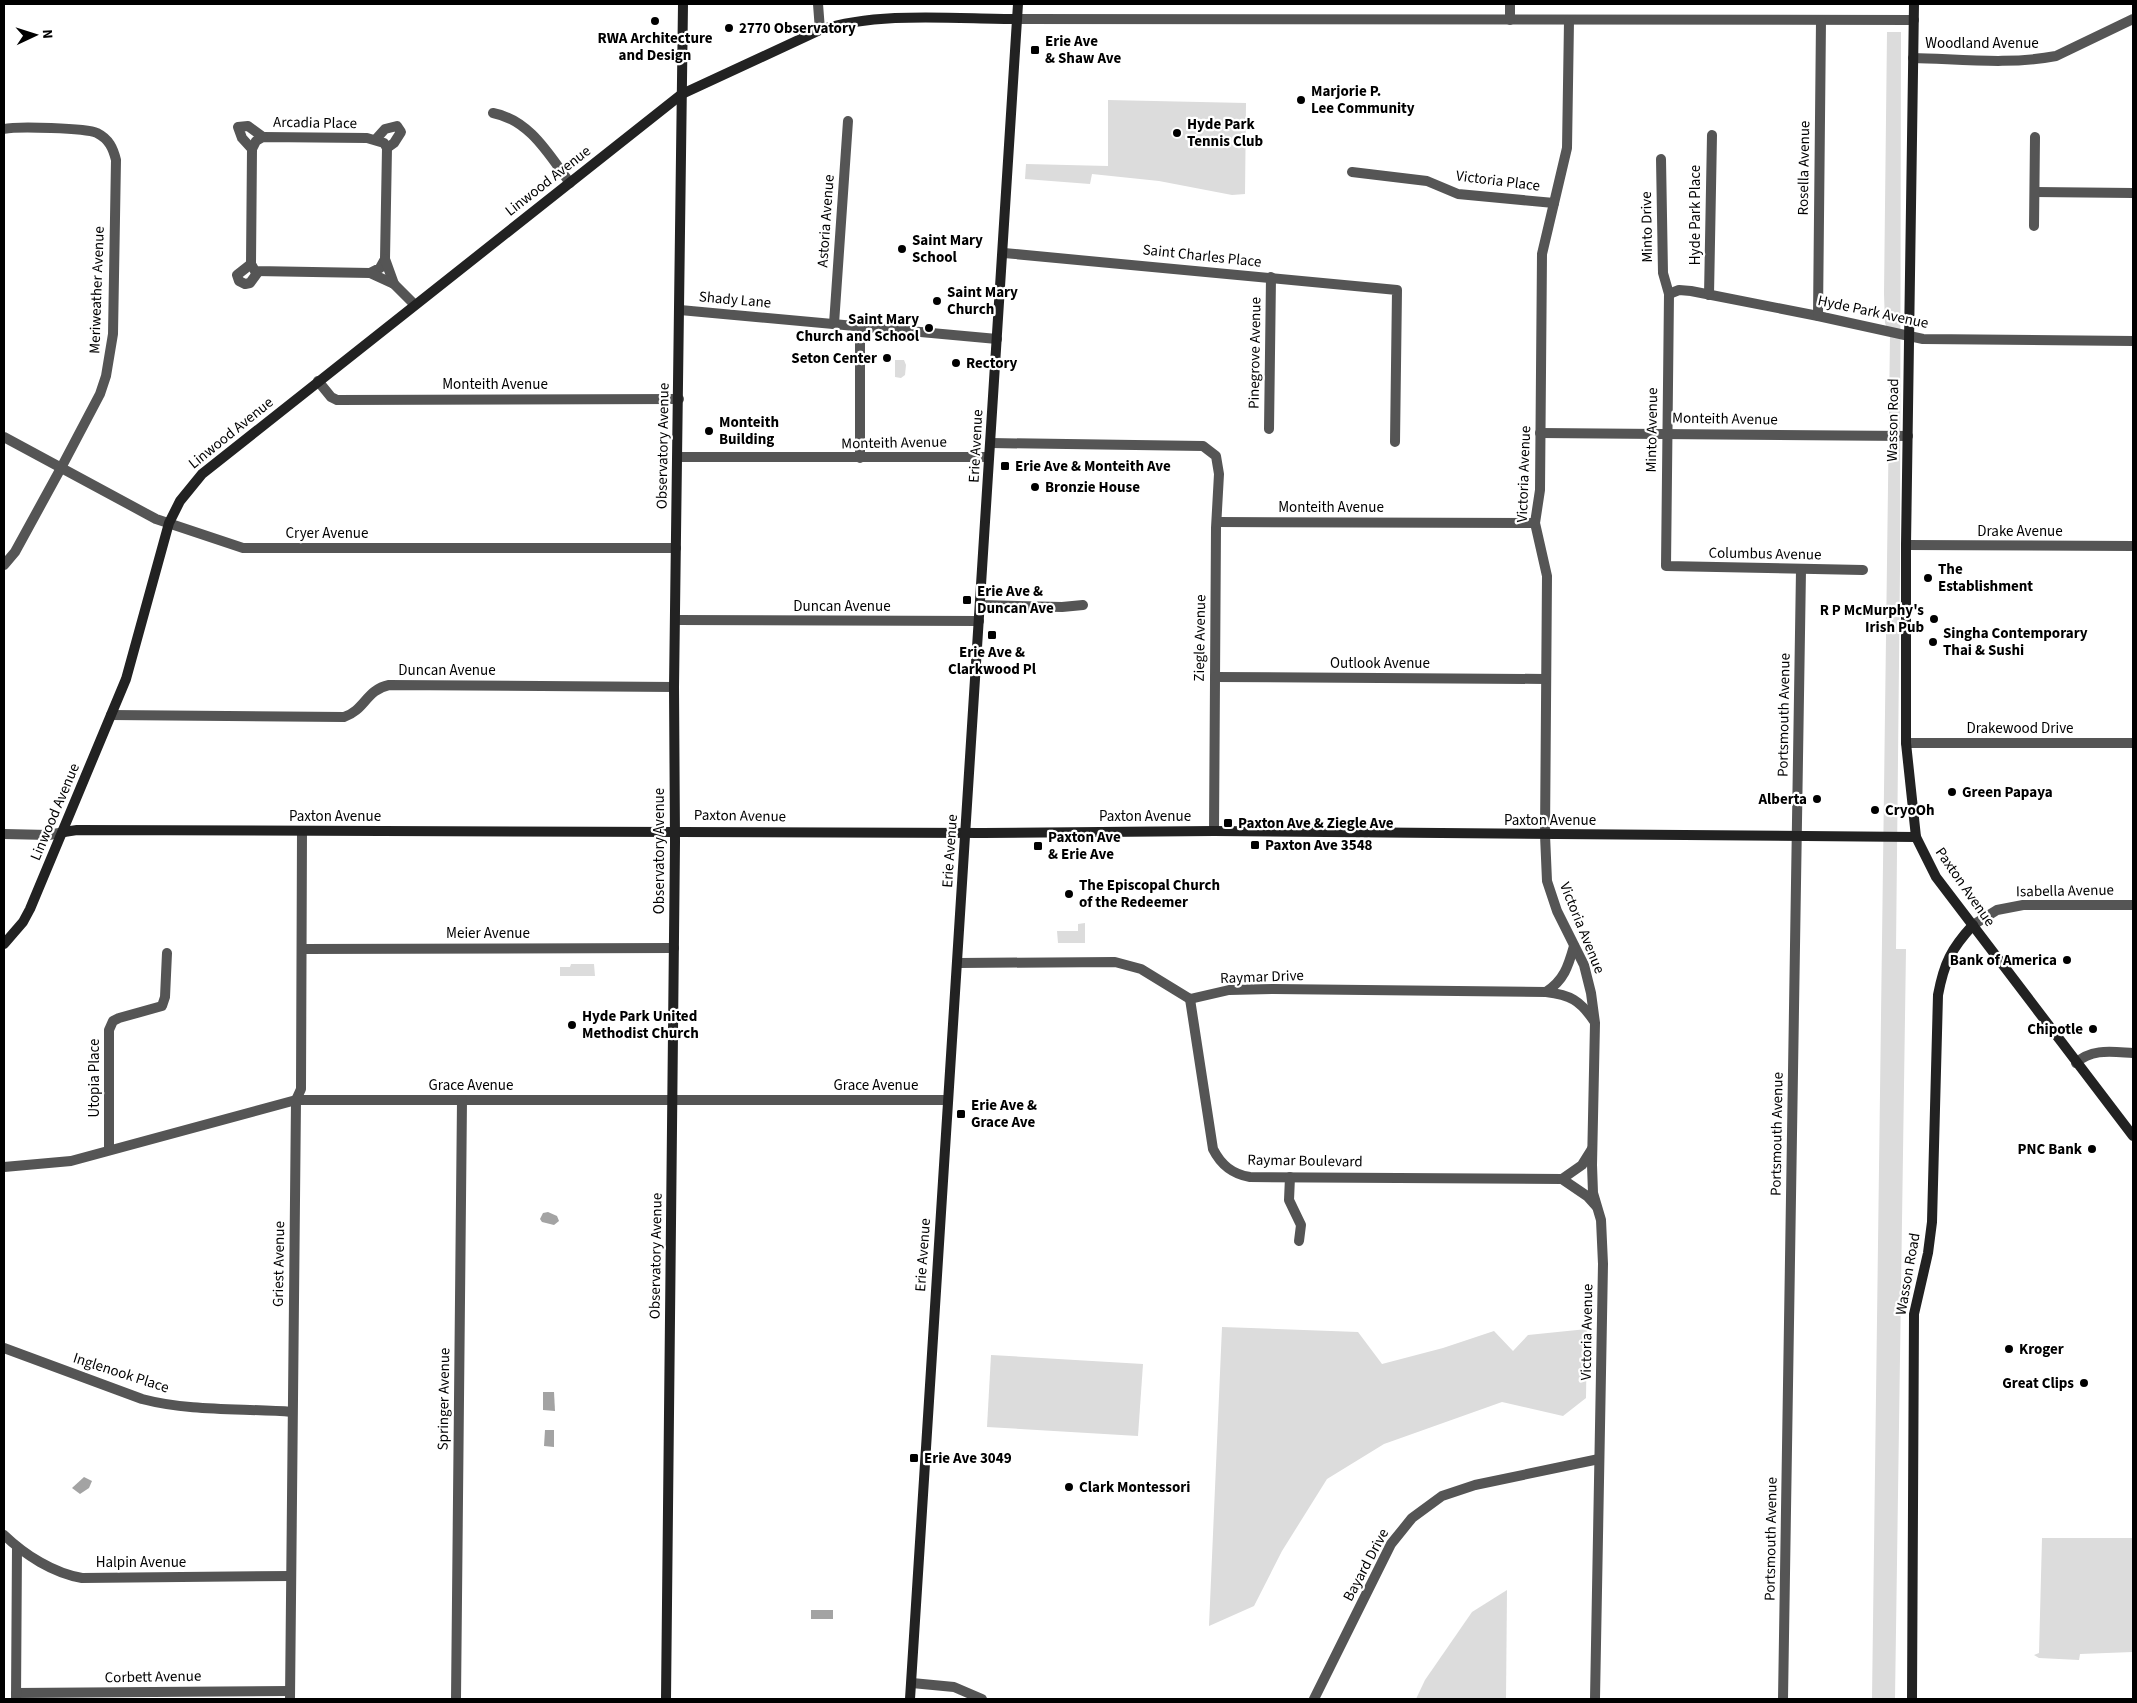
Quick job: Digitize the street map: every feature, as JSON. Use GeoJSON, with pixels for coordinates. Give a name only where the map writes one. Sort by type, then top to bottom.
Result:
{"type":"FeatureCollection","features":[{"type":"Feature","properties":{"kind":"street","name":"Observatory Avenue"},"geometry":{"type":"LineString","coordinates":[[666,1699],[675,830],[674,686],[679,399],[682,4]]}},
{"type":"Feature","properties":{"kind":"street"},"geometry":{"type":"LineString","coordinates":[[818,4],[820,30]]}},
{"type":"Feature","properties":{"kind":"street","name":"Erie Avenue"},"geometry":{"type":"LineString","coordinates":[[910,1699],[948,1100],[959,963],[1018,4]]}},
{"type":"Feature","properties":{"kind":"street"},"geometry":{"type":"LineString","coordinates":[[1510,4],[1510,20]]}},
{"type":"Feature","properties":{"kind":"street","name":"Wasson Road"},"geometry":{"type":"LineString","coordinates":[[1914,4],[1906,545],[1906,743],[1916,837]]}},
{"type":"Feature","properties":{"kind":"street","name":"Linwood Avenue"},"geometry":{"type":"LineString","coordinates":[[4,944],[23,922],[30,909],[64,832],[126,678],[169,523],[180,501],[202,474],[414,304],[682,94],[820,30],[873,19],[1017,19]]}},
{"type":"Feature","properties":{"kind":"street"},"geometry":{"type":"LineString","coordinates":[[1017,19],[1914,20]]}},
{"type":"Feature","properties":{"kind":"street","name":"Woodland Avenue"},"geometry":{"type":"LineString","coordinates":[[1913,58],[2026,60],[2047,58],[2056,56],[2133,19]]}},
{"type":"Feature","properties":{"kind":"street","name":"Rosella Avenue"},"geometry":{"type":"LineString","coordinates":[[1818,316],[1821,20]]}},
{"type":"Feature","properties":{"kind":"street","name":"Victoria Avenue"},"geometry":{"type":"LineString","coordinates":[[1569,21],[1568,148],[1542,254],[1540,490],[1535,523],[1547,576],[1545,835],[1548,881],[1557,911],[1584,965],[1591,993],[1595,1023],[1592,1148],[1593,1193],[1600,1220],[1603,1264],[1595,1699]]}},
{"type":"Feature","properties":{"kind":"street"},"geometry":{"type":"LineString","coordinates":[[493,113],[518,121],[533,135],[570,183]]}},
{"type":"Feature","properties":{"kind":"street","name":"Astoria Avenue"},"geometry":{"type":"LineString","coordinates":[[834,324],[848,121]]}},
{"type":"Feature","properties":{"kind":"street"},"geometry":{"type":"LineString","coordinates":[[264,137],[248,126],[238,127],[242,138],[252,148],[250,264],[258,272],[370,273],[394,284],[414,304]]}},
{"type":"Feature","properties":{"kind":"street"},"geometry":{"type":"LineString","coordinates":[[370,273],[380,268],[384,259],[387,148],[401,132],[397,126],[385,129],[376,139]]}},
{"type":"Feature","properties":{"kind":"street","name":"Meriweather Avenue"},"geometry":{"type":"LineString","coordinates":[[4,129],[87,130],[97,133],[112,146],[116,160],[111,353],[100,394],[15,552],[4,565]]}},
{"type":"Feature","properties":{"kind":"street","name":"Hyde Park Place"},"geometry":{"type":"LineString","coordinates":[[1709,295],[1712,135]]}},
{"type":"Feature","properties":{"kind":"street","name":"Arcadia Place"},"geometry":{"type":"LineString","coordinates":[[252,148],[256,141],[264,137],[376,139],[384,143],[387,148]]}},
{"type":"Feature","properties":{"kind":"street"},"geometry":{"type":"LineString","coordinates":[[2034,226],[2035,137]]}},
{"type":"Feature","properties":{"kind":"street","name":"Minto Drive"},"geometry":{"type":"LineString","coordinates":[[1661,158],[1663,273],[1669,294]]}},
{"type":"Feature","properties":{"kind":"street","name":"Victoria Place"},"geometry":{"type":"LineString","coordinates":[[1352,172],[1427,181],[1458,194],[1554,203]]}},
{"type":"Feature","properties":{"kind":"street"},"geometry":{"type":"LineString","coordinates":[[2035,192],[2133,193]]}},
{"type":"Feature","properties":{"kind":"street","name":"Saint Charles Place"},"geometry":{"type":"LineString","coordinates":[[1004,253],[1397,290],[1395,442]]}},
{"type":"Feature","properties":{"kind":"street"},"geometry":{"type":"LineString","coordinates":[[384,259],[394,284]]}},
{"type":"Feature","properties":{"kind":"street"},"geometry":{"type":"LineString","coordinates":[[250,264],[237,274],[239,281],[245,284],[250,283],[258,272]]}},
{"type":"Feature","properties":{"kind":"street","name":"Pinegrove Avenue"},"geometry":{"type":"LineString","coordinates":[[1269,429],[1271,277]]}},
{"type":"Feature","properties":{"kind":"street","name":"Hyde Park Avenue"},"geometry":{"type":"LineString","coordinates":[[1669,294],[1679,290],[1709,295],[1818,316],[1910,337],[1933,340],[2133,342]]}},
{"type":"Feature","properties":{"kind":"street","name":"Minto Avenue"},"geometry":{"type":"LineString","coordinates":[[1666,566],[1669,294]]}},
{"type":"Feature","properties":{"kind":"street","name":"Shady Lane"},"geometry":{"type":"LineString","coordinates":[[680,310],[997,339]]}},
{"type":"Feature","properties":{"kind":"street"},"geometry":{"type":"LineString","coordinates":[[860,327],[860,458]]}},
{"type":"Feature","properties":{"kind":"street","name":"Monteith Avenue"},"geometry":{"type":"LineString","coordinates":[[318,382],[331,397],[337,400],[679,399]]}},
{"type":"Feature","properties":{"kind":"street","name":"Monteith Avenue"},"geometry":{"type":"LineString","coordinates":[[1540,433],[1908,436]]}},
{"type":"Feature","properties":{"kind":"street","name":"Cryer Avenue"},"geometry":{"type":"LineString","coordinates":[[4,437],[156,519],[243,548],[676,548]]}},
{"type":"Feature","properties":{"kind":"street","name":"Ziegle Avenue"},"geometry":{"type":"LineString","coordinates":[[990,443],[1203,446],[1216,456],[1219,464],[1214,831]]}},
{"type":"Feature","properties":{"kind":"street","name":"Monteith Avenue"},"geometry":{"type":"LineString","coordinates":[[678,457],[989,457]]}},
{"type":"Feature","properties":{"kind":"street","name":"Monteith Avenue"},"geometry":{"type":"LineString","coordinates":[[1217,522],[1535,523]]}},
{"type":"Feature","properties":{"kind":"street","name":"Drake Avenue"},"geometry":{"type":"LineString","coordinates":[[1906,545],[2133,546]]}},
{"type":"Feature","properties":{"kind":"street","name":"Columbus Avenue"},"geometry":{"type":"LineString","coordinates":[[1666,566],[1863,570]]}},
{"type":"Feature","properties":{"kind":"street","name":"Portsmouth Avenue"},"geometry":{"type":"LineString","coordinates":[[1784,1699],[1801,570]]}},
{"type":"Feature","properties":{"kind":"street"},"geometry":{"type":"LineString","coordinates":[[980,605],[1062,607],[1083,605]]}},
{"type":"Feature","properties":{"kind":"street","name":"Duncan Avenue"},"geometry":{"type":"LineString","coordinates":[[676,620],[979,621]]}},
{"type":"Feature","properties":{"kind":"street","name":"Outlook Avenue"},"geometry":{"type":"LineString","coordinates":[[1215,677],[1545,679]]}},
{"type":"Feature","properties":{"kind":"street","name":"Duncan Avenue"},"geometry":{"type":"LineString","coordinates":[[112,715],[344,716],[357,710],[373,690],[389,685],[674,686]]}},
{"type":"Feature","properties":{"kind":"street","name":"Drakewood Drive"},"geometry":{"type":"LineString","coordinates":[[1906,743],[2133,743]]}},
{"type":"Feature","properties":{"kind":"street","name":"Paxton Avenue"},"geometry":{"type":"LineString","coordinates":[[4,834],[49,835],[77,830],[675,830],[966,833],[1214,831],[1916,837],[1936,877],[2133,1136]]}},
{"type":"Feature","properties":{"kind":"street","name":"Griest Avenue"},"geometry":{"type":"LineString","coordinates":[[290,1695],[296,1100],[301,1089],[303,949],[302,831]]}},
{"type":"Feature","properties":{"kind":"street","name":"Isabella Avenue"},"geometry":{"type":"LineString","coordinates":[[1973,925],[1997,910],[2023,905],[2133,905]]}},
{"type":"Feature","properties":{"kind":"street","name":"Wasson Road"},"geometry":{"type":"LineString","coordinates":[[1912,1699],[1914,1314],[1928,1253],[1932,1222],[1938,995],[1949,955],[1973,925]]}},
{"type":"Feature","properties":{"kind":"street"},"geometry":{"type":"LineString","coordinates":[[1546,992],[1558,984],[1567,972],[1574,946]]}},
{"type":"Feature","properties":{"kind":"street","name":"Meier Avenue"},"geometry":{"type":"LineString","coordinates":[[303,949],[674,948]]}},
{"type":"Feature","properties":{"kind":"street","name":"Utopia Place"},"geometry":{"type":"LineString","coordinates":[[109,1150],[109,1030],[113,1021],[119,1018],[162,1006],[165,997],[167,953]]}},
{"type":"Feature","properties":{"kind":"street"},"geometry":{"type":"LineString","coordinates":[[959,963],[1115,962],[1141,969],[1190,999]]}},
{"type":"Feature","properties":{"kind":"street","name":"Raymar Drive"},"geometry":{"type":"LineString","coordinates":[[1190,999],[1229,990],[1273,989],[1546,992],[1562,994],[1575,1000],[1584,1006],[1595,1023]]}},
{"type":"Feature","properties":{"kind":"street","name":"Raymar Boulevard"},"geometry":{"type":"LineString","coordinates":[[1190,999],[1213,1149],[1223,1165],[1240,1176],[1562,1179]]}},
{"type":"Feature","properties":{"kind":"street"},"geometry":{"type":"LineString","coordinates":[[2076,1063],[2084,1056],[2095,1052],[2133,1053]]}},
{"type":"Feature","properties":{"kind":"street","name":"Grace Avenue"},"geometry":{"type":"LineString","coordinates":[[4,1167],[71,1161],[296,1100],[948,1100]]}},
{"type":"Feature","properties":{"kind":"street","name":"Springer Avenue"},"geometry":{"type":"LineString","coordinates":[[456,1699],[462,1100]]}},
{"type":"Feature","properties":{"kind":"street"},"geometry":{"type":"LineString","coordinates":[[1592,1148],[1582,1164],[1562,1179],[1586,1196],[1596,1207]]}},
{"type":"Feature","properties":{"kind":"street"},"geometry":{"type":"LineString","coordinates":[[1290,1177],[1289,1200],[1301,1225],[1299,1241]]}},
{"type":"Feature","properties":{"kind":"street","name":"Inglenook Place"},"geometry":{"type":"LineString","coordinates":[[4,1348],[142,1399],[164,1405],[210,1410],[292,1412]]}},
{"type":"Feature","properties":{"kind":"street","name":"Bayard Drive"},"geometry":{"type":"LineString","coordinates":[[1314,1699],[1392,1544],[1412,1518],[1442,1496],[1475,1485],[1599,1459]]}},
{"type":"Feature","properties":{"kind":"street","name":"Halpin Avenue"},"geometry":{"type":"LineString","coordinates":[[4,1535],[17,1547],[68,1576],[82,1578],[291,1576]]}},
{"type":"Feature","properties":{"kind":"street"},"geometry":{"type":"LineString","coordinates":[[16,1696],[17,1547]]}},
{"type":"Feature","properties":{"kind":"street"},"geometry":{"type":"LineString","coordinates":[[912,1682],[954,1686],[982,1699]]}},
{"type":"Feature","properties":{"kind":"street","name":"Corbett Avenue"},"geometry":{"type":"LineString","coordinates":[[16,1696],[290,1695]]}},
{"type":"Feature","properties":{"kind":"shaded area"},"geometry":{"type":"Polygon","coordinates":[[[1887,32],[1901,32],[1900,569],[1896,949],[1906,949],[1895,1699],[1872,1699],[1890,335],[1885,323],[1884,294],[1887,32]]]}},
{"type":"Feature","properties":{"kind":"shaded area","name":"Hyde Park Tennis Club"},"geometry":{"type":"Polygon","coordinates":[[[1108,100],[1246,103],[1245,194],[1232,195],[1159,181],[1092,174],[1090,184],[1025,179],[1026,164],[1108,166],[1108,100]]]}},
{"type":"Feature","properties":{"kind":"shaded area"},"geometry":{"type":"Polygon","coordinates":[[[895,360],[904,360],[906,365],[905,375],[901,378],[895,377],[895,360]]]}},
{"type":"Feature","properties":{"kind":"shaded area"},"geometry":{"type":"Polygon","coordinates":[[[1085,923],[1085,943],[1058,943],[1057,931],[1078,931],[1078,924],[1085,923]]]}},
{"type":"Feature","properties":{"kind":"shaded area"},"geometry":{"type":"Polygon","coordinates":[[[571,964],[594,964],[595,976],[560,976],[560,967],[570,967],[571,964]]]}},
{"type":"Feature","properties":{"kind":"shaded area"},"geometry":{"type":"Polygon","coordinates":[[[548,1212],[557,1216],[559,1221],[554,1225],[542,1222],[540,1219],[543,1213],[548,1212]]]}},
{"type":"Feature","properties":{"kind":"shaded area"},"geometry":{"type":"Polygon","coordinates":[[[1222,1327],[1358,1332],[1382,1364],[1443,1348],[1494,1331],[1513,1351],[1528,1335],[1587,1329],[1586,1398],[1563,1416],[1502,1402],[1384,1444],[1327,1479],[1282,1551],[1254,1606],[1209,1626],[1222,1327]]]}},
{"type":"Feature","properties":{"kind":"shaded area"},"geometry":{"type":"Polygon","coordinates":[[[991,1355],[1143,1364],[1138,1436],[987,1427],[991,1355]]]}},
{"type":"Feature","properties":{"kind":"shaded area"},"geometry":{"type":"Polygon","coordinates":[[[543,1392],[554,1392],[555,1411],[543,1410],[543,1392]]]}},
{"type":"Feature","properties":{"kind":"shaded area"},"geometry":{"type":"Polygon","coordinates":[[[545,1430],[554,1430],[554,1447],[544,1446],[545,1430]]]}},
{"type":"Feature","properties":{"kind":"shaded area"},"geometry":{"type":"Polygon","coordinates":[[[84,1477],[92,1481],[89,1488],[80,1494],[72,1488],[84,1477]]]}},
{"type":"Feature","properties":{"kind":"shaded area"},"geometry":{"type":"Polygon","coordinates":[[[2042,1538],[2133,1538],[2133,1652],[2080,1654],[2079,1660],[2039,1658],[2034,1655],[2039,1653],[2042,1538]]]}},
{"type":"Feature","properties":{"kind":"shaded area"},"geometry":{"type":"Polygon","coordinates":[[[1507,1590],[1506,1699],[1416,1699],[1425,1680],[1472,1612],[1507,1590]]]}},
{"type":"Feature","properties":{"kind":"shaded area"},"geometry":{"type":"Polygon","coordinates":[[[811,1610],[833,1610],[833,1619],[811,1619],[811,1610]]]}},
{"type":"Feature","properties":{"kind":"place","name":"RWA Architecture and Design"},"geometry":{"type":"Point","coordinates":[655,21]}},
{"type":"Feature","properties":{"kind":"place","name":"2770 Observatory"},"geometry":{"type":"Point","coordinates":[729,28]}},
{"type":"Feature","properties":{"kind":"place","name":"Erie Ave & Shaw Ave"},"geometry":{"type":"Point","coordinates":[1035,50]}},
{"type":"Feature","properties":{"kind":"place","name":"Marjorie P. Lee Community"},"geometry":{"type":"Point","coordinates":[1301,100]}},
{"type":"Feature","properties":{"kind":"place","name":"Hyde Park Tennis Club"},"geometry":{"type":"Point","coordinates":[1177,133]}},
{"type":"Feature","properties":{"kind":"place","name":"Saint Mary School"},"geometry":{"type":"Point","coordinates":[902,249]}},
{"type":"Feature","properties":{"kind":"place","name":"Saint Mary Church"},"geometry":{"type":"Point","coordinates":[937,301]}},
{"type":"Feature","properties":{"kind":"place","name":"Saint Mary Church and School"},"geometry":{"type":"Point","coordinates":[929,328]}},
{"type":"Feature","properties":{"kind":"place","name":"Seton Center"},"geometry":{"type":"Point","coordinates":[887,358]}},
{"type":"Feature","properties":{"kind":"place","name":"Rectory"},"geometry":{"type":"Point","coordinates":[956,363]}},
{"type":"Feature","properties":{"kind":"place","name":"Monteith Building"},"geometry":{"type":"Point","coordinates":[709,431]}},
{"type":"Feature","properties":{"kind":"place","name":"Erie Ave & Monteith Ave"},"geometry":{"type":"Point","coordinates":[1005,466]}},
{"type":"Feature","properties":{"kind":"place","name":"Bronzie House"},"geometry":{"type":"Point","coordinates":[1035,487]}},
{"type":"Feature","properties":{"kind":"place","name":"The Establishment"},"geometry":{"type":"Point","coordinates":[1928,578]}},
{"type":"Feature","properties":{"kind":"place","name":"Erie Ave & Duncan Ave"},"geometry":{"type":"Point","coordinates":[967,600]}},
{"type":"Feature","properties":{"kind":"place","name":"R P McMurphy's Irish Pub"},"geometry":{"type":"Point","coordinates":[1934,619]}},
{"type":"Feature","properties":{"kind":"place","name":"Erie Ave & Clarkwood Pl"},"geometry":{"type":"Point","coordinates":[992,635]}},
{"type":"Feature","properties":{"kind":"place","name":"Singha Contemporary Thai & Sushi"},"geometry":{"type":"Point","coordinates":[1933,642]}},
{"type":"Feature","properties":{"kind":"place","name":"Green Papaya"},"geometry":{"type":"Point","coordinates":[1952,792]}},
{"type":"Feature","properties":{"kind":"place","name":"Alberta"},"geometry":{"type":"Point","coordinates":[1817,799]}},
{"type":"Feature","properties":{"kind":"place","name":"CryoOh"},"geometry":{"type":"Point","coordinates":[1875,810]}},
{"type":"Feature","properties":{"kind":"place","name":"Paxton Ave & Ziegle Ave"},"geometry":{"type":"Point","coordinates":[1228,823]}},
{"type":"Feature","properties":{"kind":"place","name":"Paxton Ave 3548"},"geometry":{"type":"Point","coordinates":[1255,845]}},
{"type":"Feature","properties":{"kind":"place","name":"Paxton Ave & Erie Ave"},"geometry":{"type":"Point","coordinates":[1038,846]}},
{"type":"Feature","properties":{"kind":"place","name":"The Episcopal Church of the Redeemer"},"geometry":{"type":"Point","coordinates":[1069,894]}},
{"type":"Feature","properties":{"kind":"place","name":"Bank of America"},"geometry":{"type":"Point","coordinates":[2067,960]}},
{"type":"Feature","properties":{"kind":"place","name":"Hyde Park United Methodist Church"},"geometry":{"type":"Point","coordinates":[572,1025]}},
{"type":"Feature","properties":{"kind":"place","name":"Chipotle"},"geometry":{"type":"Point","coordinates":[2093,1029]}},
{"type":"Feature","properties":{"kind":"place","name":"Erie Ave & Grace Ave"},"geometry":{"type":"Point","coordinates":[961,1114]}},
{"type":"Feature","properties":{"kind":"place","name":"PNC Bank"},"geometry":{"type":"Point","coordinates":[2092,1149]}},
{"type":"Feature","properties":{"kind":"place","name":"Kroger"},"geometry":{"type":"Point","coordinates":[2009,1349]}},
{"type":"Feature","properties":{"kind":"place","name":"Great Clips"},"geometry":{"type":"Point","coordinates":[2084,1383]}},
{"type":"Feature","properties":{"kind":"place","name":"Erie Ave 3049"},"geometry":{"type":"Point","coordinates":[914,1458]}},
{"type":"Feature","properties":{"kind":"place","name":"Clark Montessori"},"geometry":{"type":"Point","coordinates":[1069,1487]}}]}
